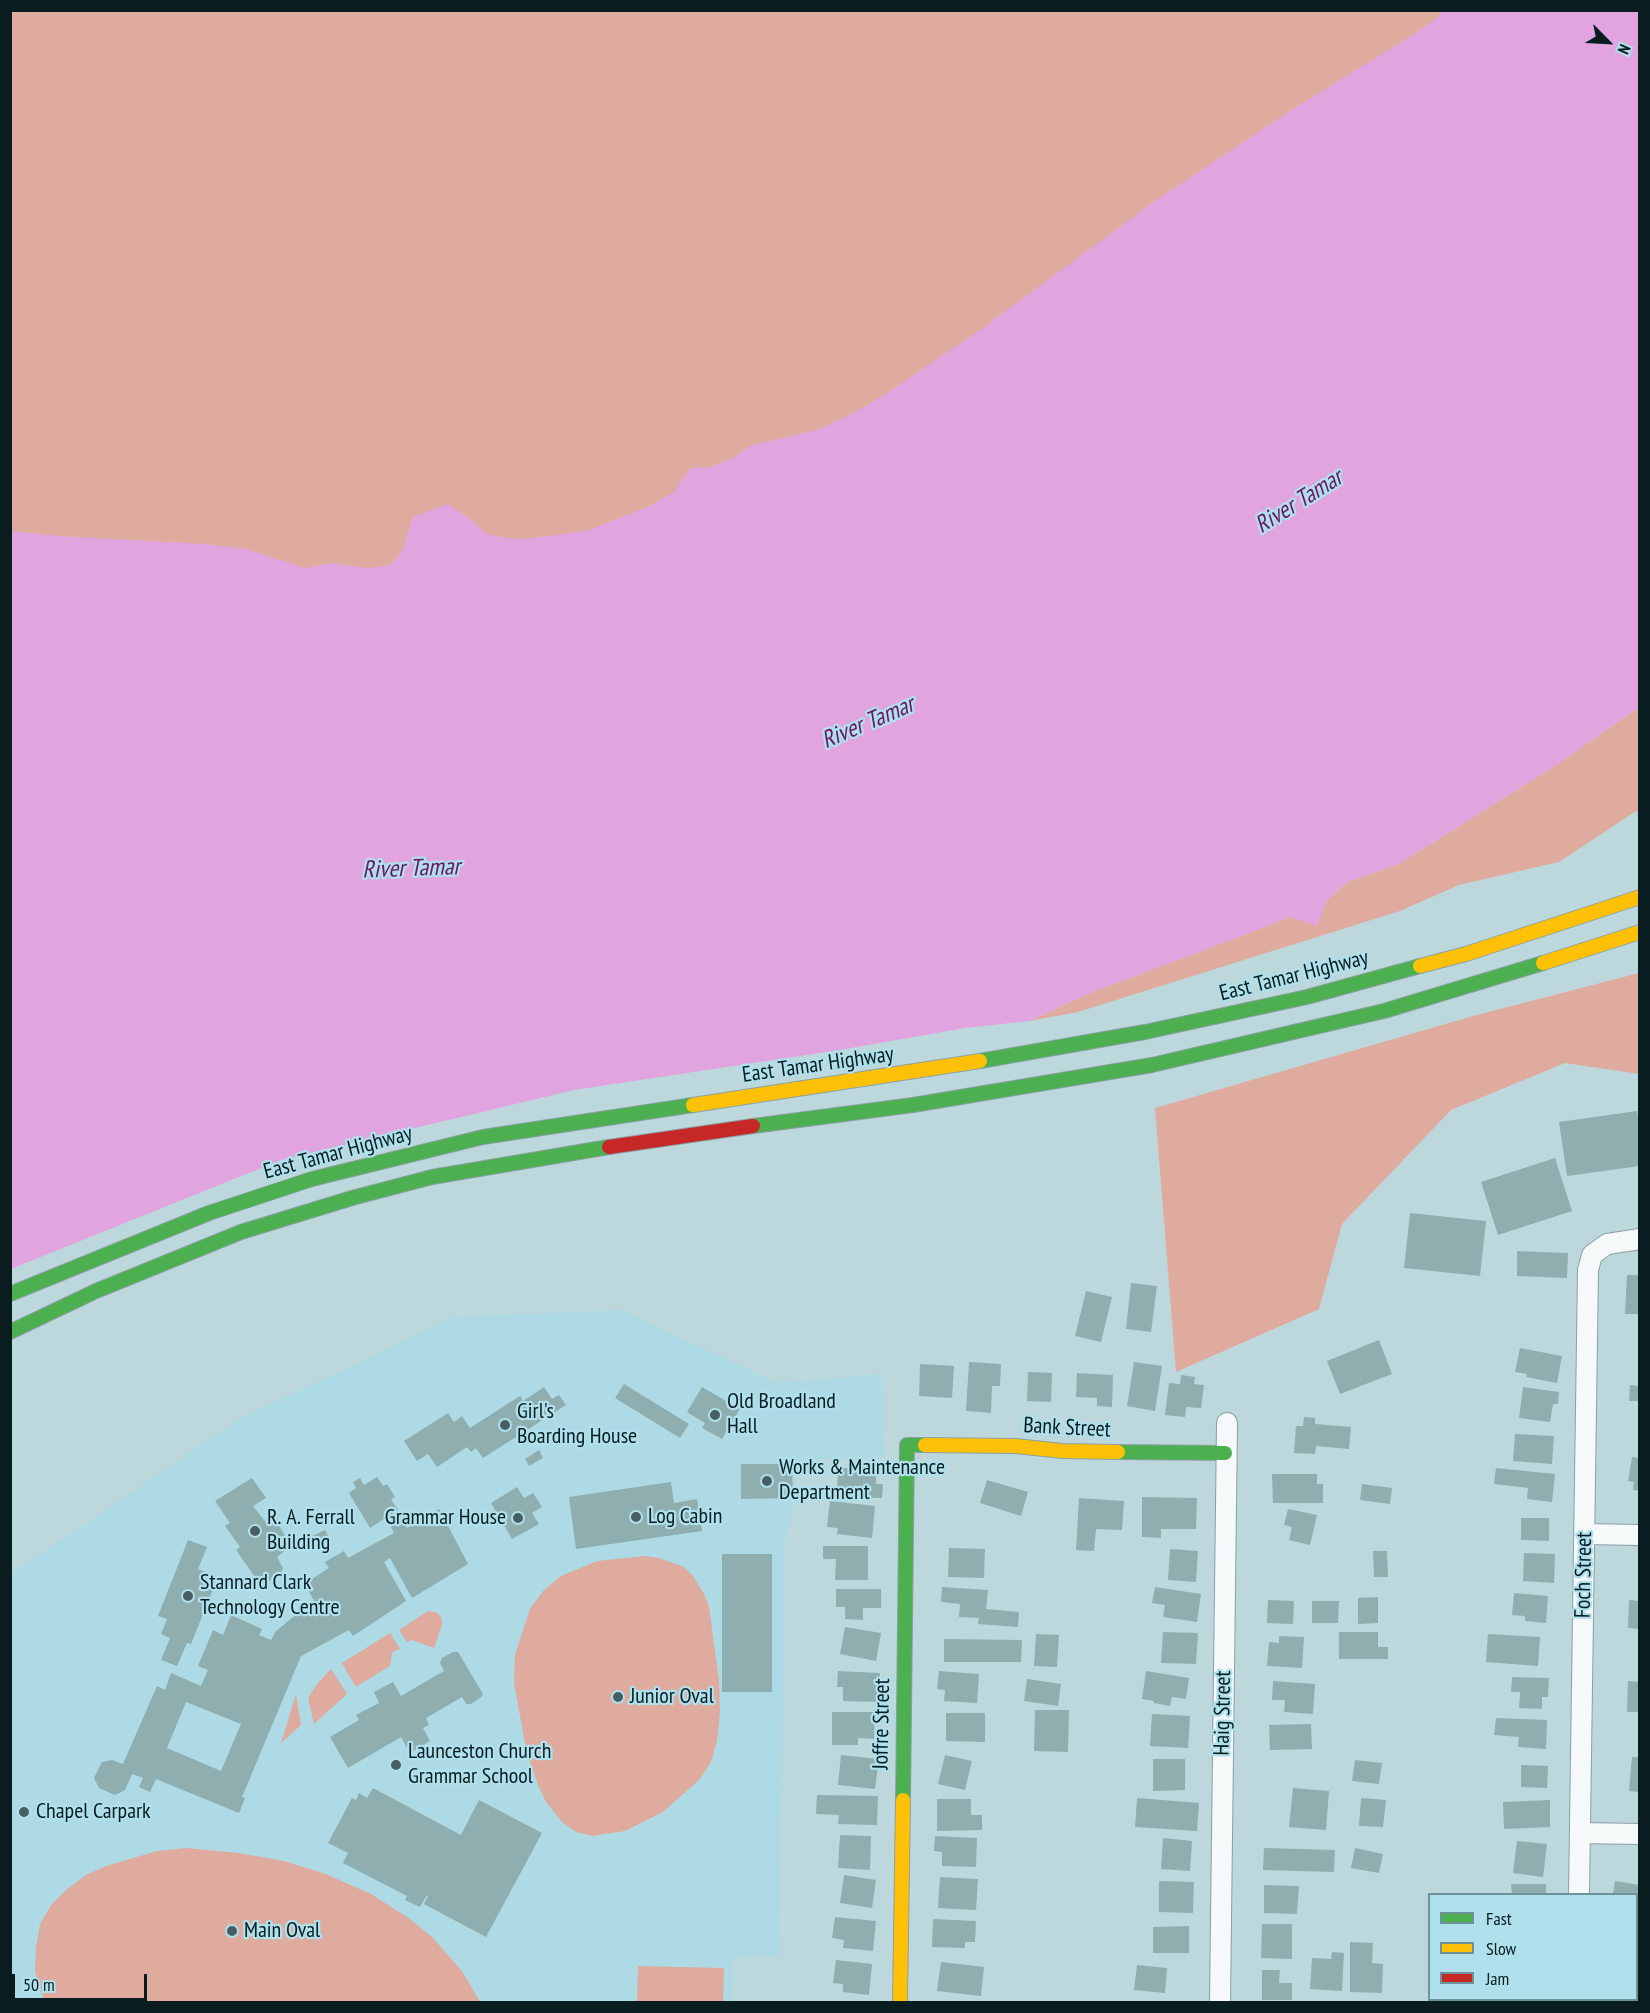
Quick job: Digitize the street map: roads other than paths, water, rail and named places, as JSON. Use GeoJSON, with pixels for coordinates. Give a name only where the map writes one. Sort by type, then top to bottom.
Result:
{"type":"FeatureCollection","features":[{"type":"Feature","properties":{"kind":"main road","name":"East Tamar Highway"},"geometry":{"type":"LineString","coordinates":[[10,1294],[243,1201],[312,1179],[483,1137],[1040,1052],[1145,1032],[1307,997],[1466,954],[1640,897]]}},
{"type":"Feature","properties":{"kind":"main road"},"geometry":{"type":"LineString","coordinates":[[10,1332],[96,1291],[241,1232],[352,1198],[443,1175],[665,1138],[936,1102],[1152,1065],[1384,1011],[1478,984],[1640,932]]}},
{"type":"Feature","properties":{"kind":"main road","name":"Bank Street"},"geometry":{"type":"LineString","coordinates":[[907,1445],[1015,1446],[1063,1451],[1226,1453]]}},
{"type":"Feature","properties":{"kind":"main road","name":"Joffre Street"},"geometry":{"type":"LineString","coordinates":[[900,2002],[907,1445]]}},
{"type":"Feature","properties":{"kind":"street","name":"Foch Street"},"geometry":{"type":"LineString","coordinates":[[1579,1893],[1588,1270],[1592,1255],[1607,1244],[1640,1239]]}},
{"type":"Feature","properties":{"kind":"street","name":"Haig Street"},"geometry":{"type":"LineString","coordinates":[[1220,2002],[1227,1423]]}},
{"type":"Feature","properties":{"kind":"street"},"geometry":{"type":"LineString","coordinates":[[1585,1534],[1640,1535]]}},
{"type":"Feature","properties":{"kind":"street"},"geometry":{"type":"LineString","coordinates":[[1580,1833],[1640,1834]]}},
{"type":"Feature","properties":{"kind":"water","name":"River Tamar"},"geometry":{"type":"Polygon","coordinates":[[[1441,11],[1639,11],[1639,707],[1558,764],[1397,865],[1349,881],[1326,901],[1317,926],[1291,917],[1090,993],[1029,1021],[965,1028],[840,1050],[574,1090],[281,1160],[11,1269],[11,531],[204,544],[247,549],[304,568],[331,563],[368,568],[390,565],[402,552],[413,517],[448,504],[487,534],[507,538],[524,539],[586,531],[650,506],[675,491],[691,468],[711,467],[733,458],[749,446],[820,429],[889,392],[984,327],[1155,201],[1293,109],[1416,33],[1438,17],[1441,11]]]}},
{"type":"Feature","properties":{"kind":"place","name":"Old Broadland Hall"},"geometry":{"type":"Point","coordinates":[715,1415]}},
{"type":"Feature","properties":{"kind":"place","name":"Girl's Boarding House"},"geometry":{"type":"Point","coordinates":[505,1425]}},
{"type":"Feature","properties":{"kind":"place","name":"Works & Maintenance Department"},"geometry":{"type":"Point","coordinates":[767,1481]}},
{"type":"Feature","properties":{"kind":"place","name":"Log Cabin"},"geometry":{"type":"Point","coordinates":[636,1517]}},
{"type":"Feature","properties":{"kind":"place","name":"Grammar House"},"geometry":{"type":"Point","coordinates":[518,1518]}},
{"type":"Feature","properties":{"kind":"place","name":"R. A. Ferrall Building"},"geometry":{"type":"Point","coordinates":[255,1531]}},
{"type":"Feature","properties":{"kind":"place","name":"Stannard Clark Technology Centre"},"geometry":{"type":"Point","coordinates":[188,1596]}},
{"type":"Feature","properties":{"kind":"place","name":"Junior Oval"},"geometry":{"type":"Point","coordinates":[618,1697]}},
{"type":"Feature","properties":{"kind":"place","name":"Launceston Church Grammar School"},"geometry":{"type":"Point","coordinates":[396,1765]}},
{"type":"Feature","properties":{"kind":"place","name":"Chapel Carpark"},"geometry":{"type":"Point","coordinates":[24,1812]}},
{"type":"Feature","properties":{"kind":"place","name":"Main Oval"},"geometry":{"type":"Point","coordinates":[232,1931]}}]}
